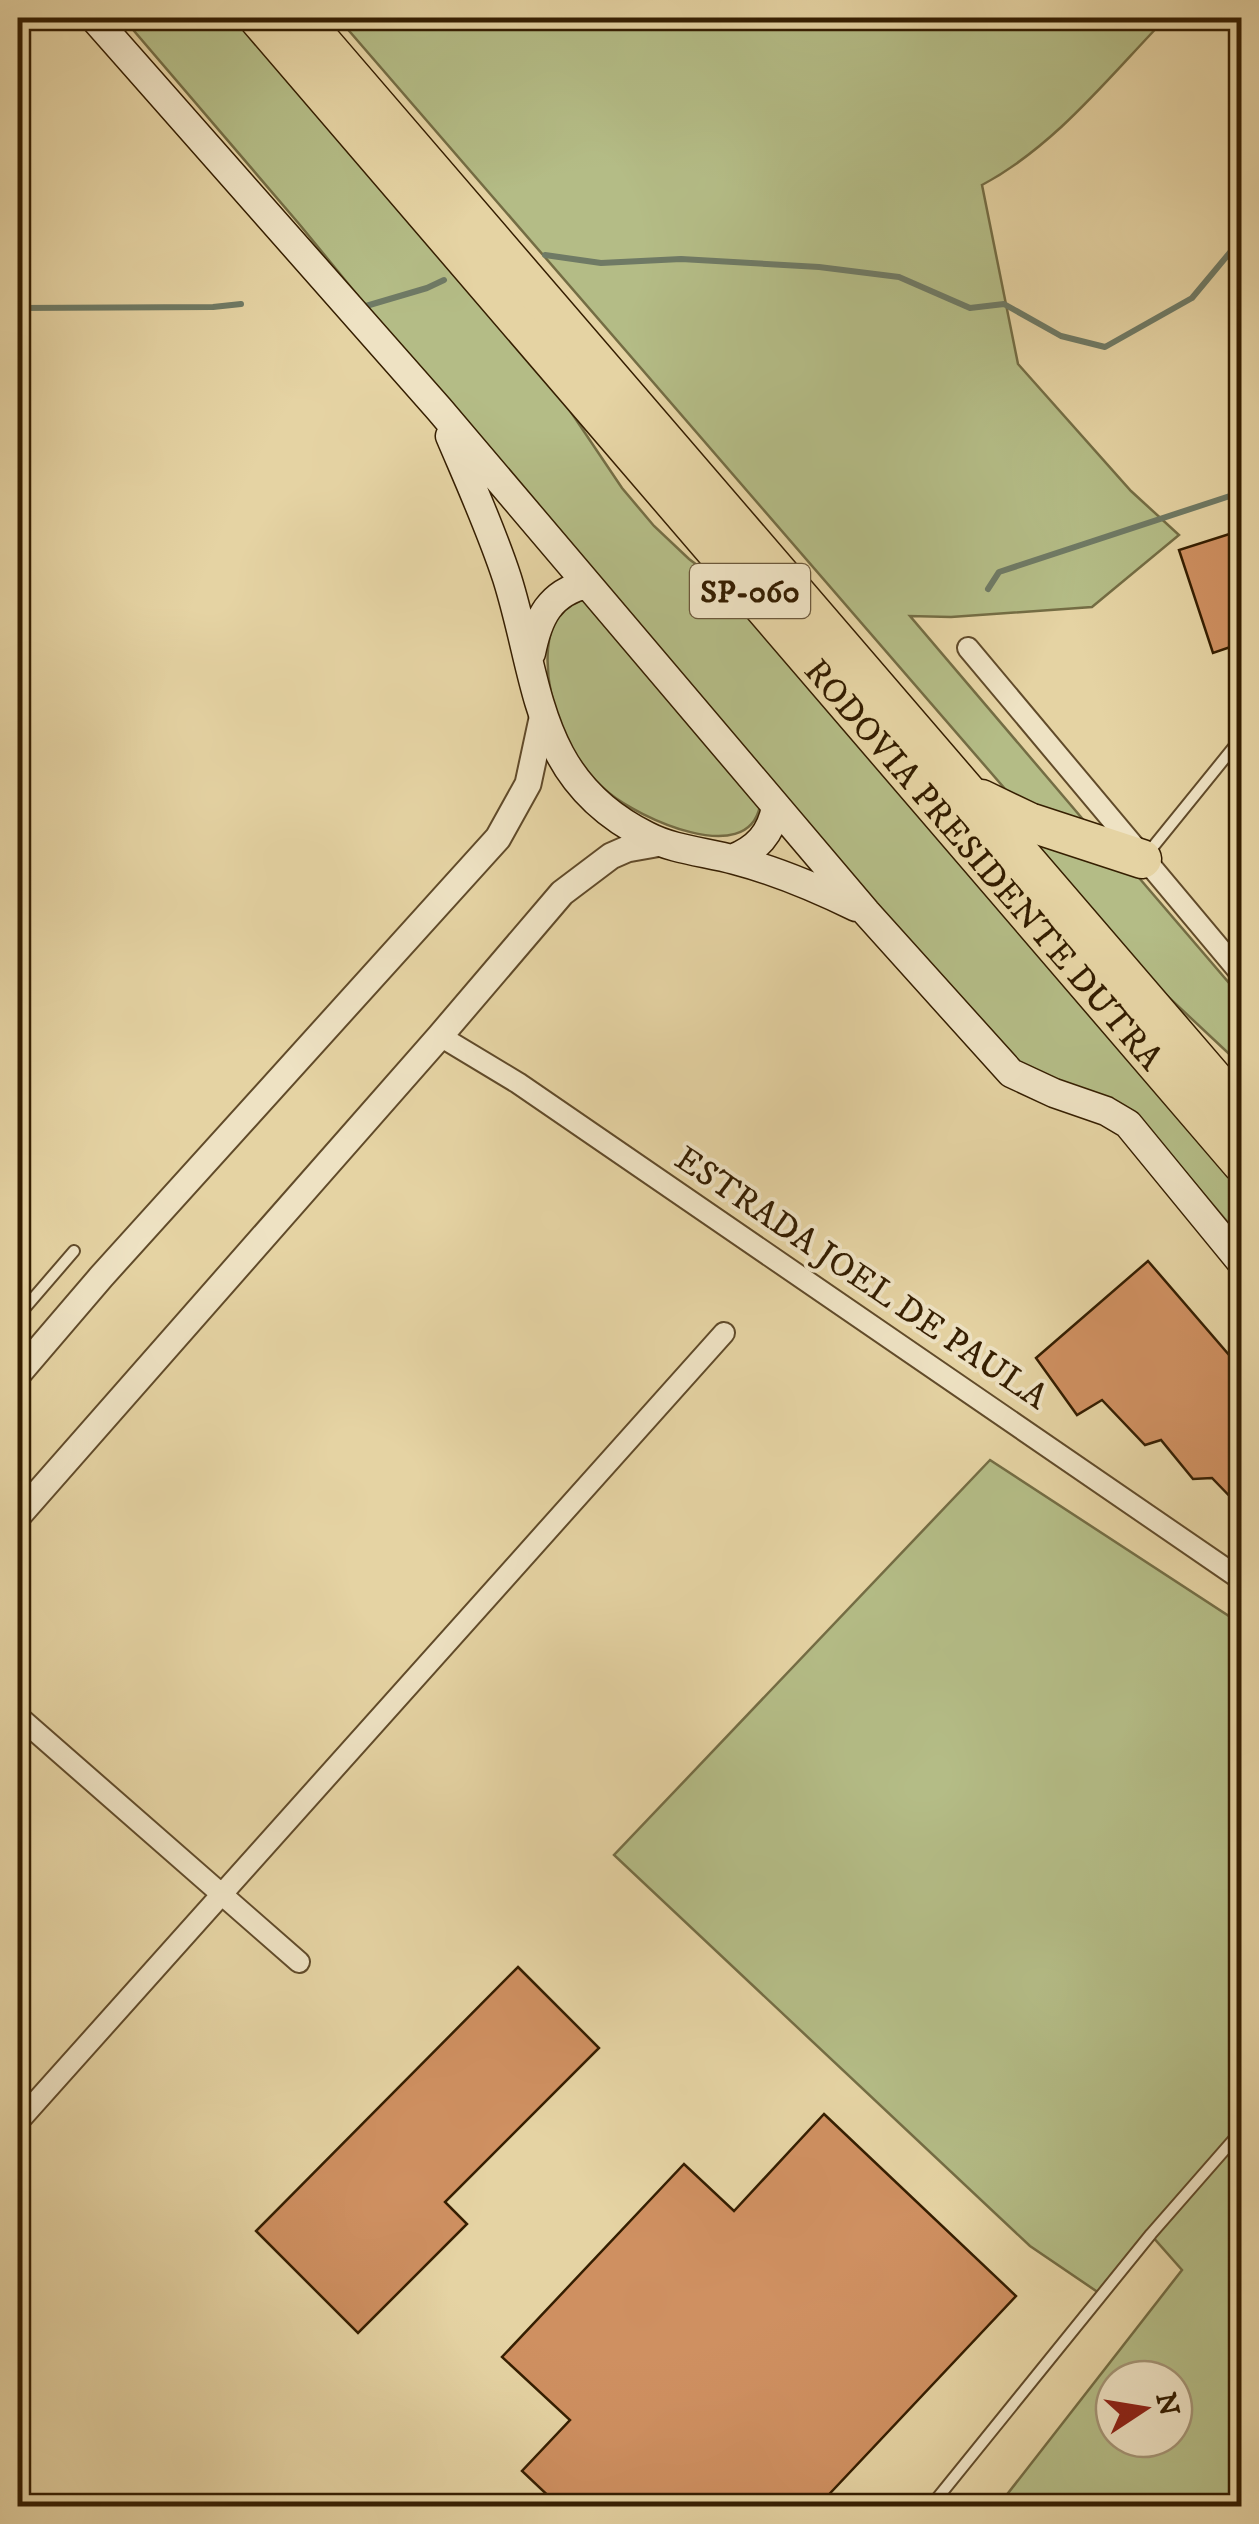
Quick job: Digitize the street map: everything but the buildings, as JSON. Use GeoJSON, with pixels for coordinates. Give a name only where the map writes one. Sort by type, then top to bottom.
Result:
{"type":"FeatureCollection","features":[{"type":"Feature","properties":{"kind":"highway","name":"RODOVIA PRESIDENTE DUTRA"},"geometry":{"type":"LineString","coordinates":[[258,18],[1242,1164]]}},
{"type":"Feature","properties":{"kind":"highway","name":"RODOVIA PRESIDENTE DUTRA"},"geometry":{"type":"LineString","coordinates":[[301,18],[1242,1112]]}},
{"type":"Feature","properties":{"kind":"highway"},"geometry":{"type":"LineString","coordinates":[[968,792],[1029,822],[1142,859]]}},
{"type":"Feature","properties":{"kind":"main road"},"geometry":{"type":"LineString","coordinates":[[94,18],[439,409],[866,912],[1011,1073],[1106,1111],[1128,1124],[1242,1263]]}},
{"type":"Feature","properties":{"kind":"main road"},"geometry":{"type":"LineString","coordinates":[[439,409],[491,533],[530,660],[542,720],[563,762],[593,799],[630,828],[661,842],[795,879],[866,912]]}},
{"type":"Feature","properties":{"kind":"main road"},"geometry":{"type":"LineString","coordinates":[[530,660],[545,608],[564,592],[587,584]]}},
{"type":"Feature","properties":{"kind":"main road"},"geometry":{"type":"LineString","coordinates":[[732,859],[763,839],[776,807]]}},
{"type":"Feature","properties":{"kind":"street"},"geometry":{"type":"LineString","coordinates":[[968,648],[1242,975]]}},
{"type":"Feature","properties":{"kind":"street"},"geometry":{"type":"LineString","coordinates":[[18,1374],[101,1276],[498,838],[528,784],[542,720]]}},
{"type":"Feature","properties":{"kind":"street"},"geometry":{"type":"LineString","coordinates":[[18,1516],[578,878],[627,849],[661,842]]}},
{"type":"Feature","properties":{"kind":"street","name":"ESTRADA JOEL DE PAULA"},"geometry":{"type":"LineString","coordinates":[[440,1036],[518,1083],[1242,1580]]}},
{"type":"Feature","properties":{"kind":"street"},"geometry":{"type":"LineString","coordinates":[[18,2122],[724,1333]]}},
{"type":"Feature","properties":{"kind":"street"},"geometry":{"type":"LineString","coordinates":[[18,1716],[299,1962]]}},
{"type":"Feature","properties":{"kind":"lane"},"geometry":{"type":"LineString","coordinates":[[1142,859],[1242,737]]}},
{"type":"Feature","properties":{"kind":"lane"},"geometry":{"type":"LineString","coordinates":[[18,1316],[74,1251]]}},
{"type":"Feature","properties":{"kind":"lane"},"geometry":{"type":"LineString","coordinates":[[931,2506],[1152,2234],[1242,2130]]}},
{"type":"Feature","properties":{"kind":"green space"},"geometry":{"type":"Polygon","coordinates":[[[123,18],[240,18],[546,375],[622,488],[654,526],[689,559],[749,604],[1241,1183],[1241,1238],[1158,1140],[1023,1065],[1004,1050],[864,894],[501,471],[300,225],[123,18]]]}},
{"type":"Feature","properties":{"kind":"green space"},"geometry":{"type":"Polygon","coordinates":[[[338,18],[1166,18],[1057,131],[982,185],[1018,364],[1131,491],[1179,535],[1092,607],[951,617],[910,616],[1092,830],[1012,797],[338,18]]]}},
{"type":"Feature","properties":{"kind":"green space"},"geometry":{"type":"Polygon","coordinates":[[[586,599],[760,806],[751,825],[735,834],[714,836],[666,824],[609,793],[582,764],[555,708],[548,649],[558,616],[586,599]]]}},
{"type":"Feature","properties":{"kind":"green space"},"geometry":{"type":"Polygon","coordinates":[[[1023,831],[1134,872],[1241,997],[1241,1065],[1147,977],[1023,831]]]}},
{"type":"Feature","properties":{"kind":"green space"},"geometry":{"type":"Polygon","coordinates":[[[990,1460],[1241,1624],[1241,2506],[998,2506],[1094,2383],[1094,2459],[1194,2459],[1194,2359],[1113,2359],[1182,2270],[1151,2235],[1102,2295],[1030,2246],[614,1855],[990,1460]]]}},
{"type":"Feature","properties":{"kind":"waterway"},"geometry":{"type":"LineString","coordinates":[[545,255],[601,263],[681,259],[819,267],[899,277],[970,308],[1004,304],[1061,336],[1105,347],[1192,298],[1242,238]]}},
{"type":"Feature","properties":{"kind":"waterway"},"geometry":{"type":"LineString","coordinates":[[366,306],[444,280]]}},
{"type":"Feature","properties":{"kind":"waterway"},"geometry":{"type":"LineString","coordinates":[[18,308],[241,304]]}},
{"type":"Feature","properties":{"kind":"waterway"},"geometry":{"type":"LineString","coordinates":[[988,589],[999,572],[1242,492]]}}]}
